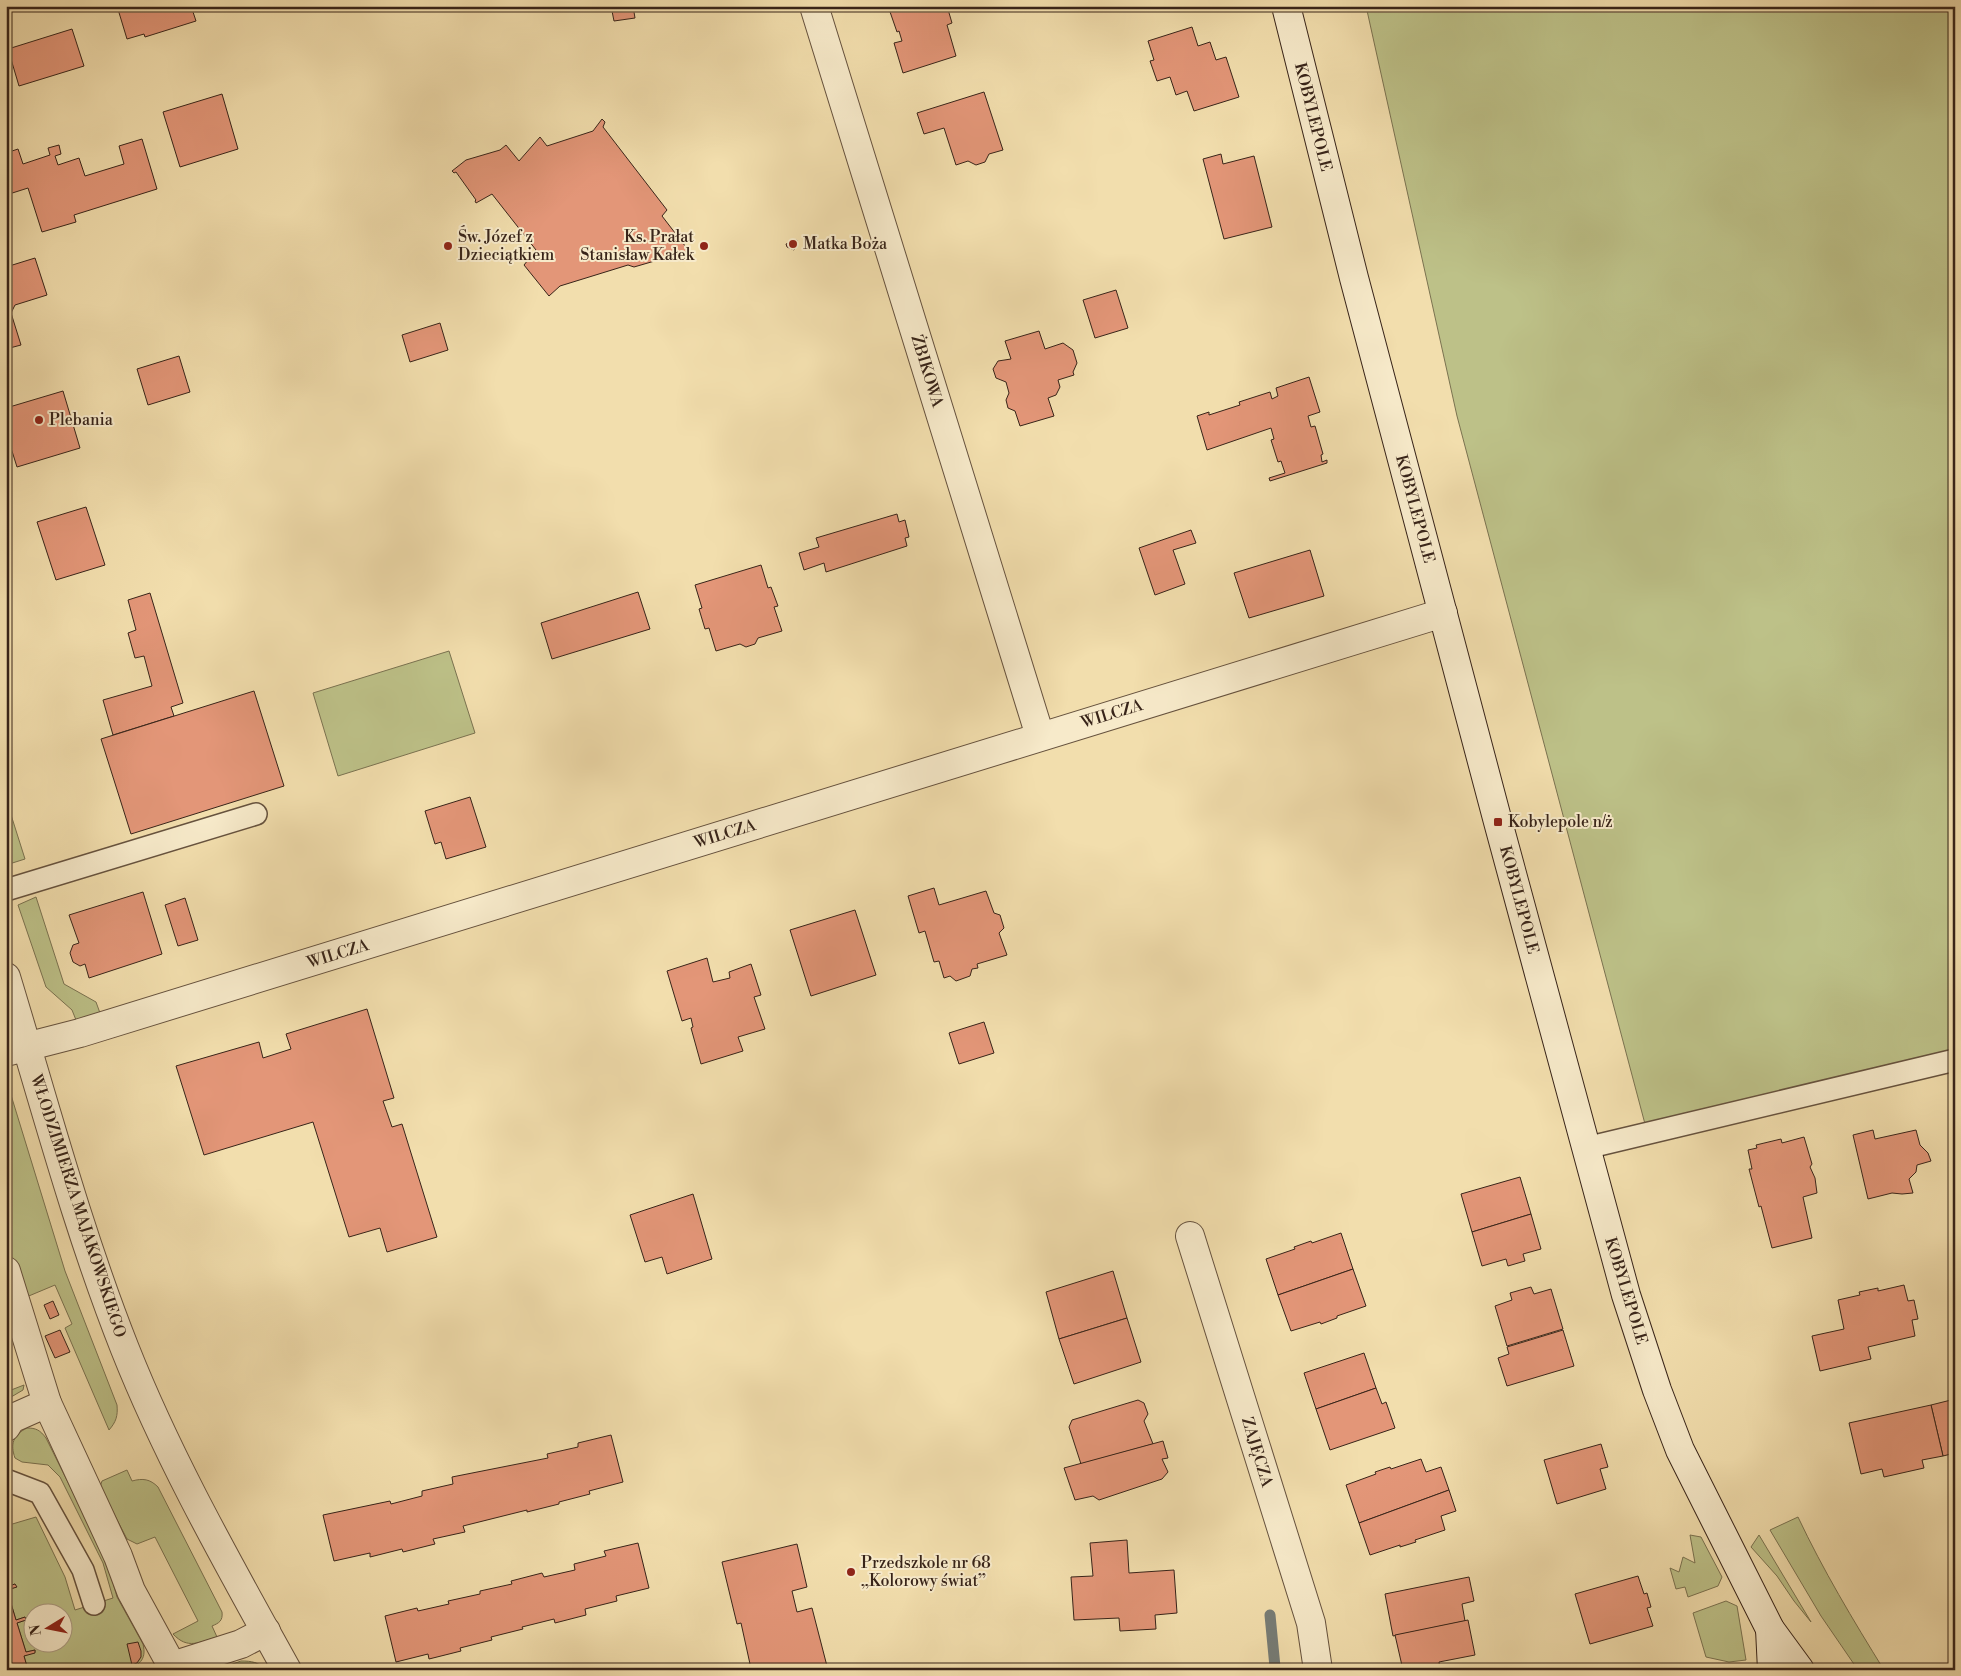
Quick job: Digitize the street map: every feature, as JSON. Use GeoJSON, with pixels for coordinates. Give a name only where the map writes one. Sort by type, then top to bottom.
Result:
{"type":"FeatureCollection","features":[{"type":"Feature","properties":{"kind":"street","name":"ŻBIKOWA"},"geometry":{"type":"LineString","coordinates":[[814,6],[1040,736]]}},
{"type":"Feature","properties":{"kind":"street","name":"KOBYLEPOLE"},"geometry":{"type":"LineString","coordinates":[[1286,6],[1354,278],[1626,1295],[1657,1390],[1680,1450],[1770,1629],[1800,1670]]}},
{"type":"Feature","properties":{"kind":"street","name":"WILCZA"},"geometry":{"type":"LineString","coordinates":[[16,1050],[80,1034],[1443,613]]}},
{"type":"Feature","properties":{"kind":"street","name":"WŁODZIMIERZA MAJAKOWSKIEGO"},"geometry":{"type":"LineString","coordinates":[[6,977],[16,1050],[125,1349],[157,1422],[192,1493],[287,1670]]}},
{"type":"Feature","properties":{"kind":"street","name":"ZAJĘCZA"},"geometry":{"type":"LineString","coordinates":[[1190,1236],[1311,1623],[1318,1670]]}},
{"type":"Feature","properties":{"kind":"street"},"geometry":{"type":"LineString","coordinates":[[6,1271],[47,1404],[118,1556],[131,1591],[166,1668],[242,1644],[266,1631]]}},
{"type":"Feature","properties":{"kind":"street"},"geometry":{"type":"LineString","coordinates":[[6,1427],[11,1419],[47,1404]]}},
{"type":"Feature","properties":{"kind":"street","name":"KOBYLEPOLE"},"geometry":{"type":"LineString","coordinates":[[1770,1629],[1772,1670]]}},
{"type":"Feature","properties":{"kind":"lane"},"geometry":{"type":"LineString","coordinates":[[6,890],[256,814]]}},
{"type":"Feature","properties":{"kind":"lane"},"geometry":{"type":"LineString","coordinates":[[1586,1148],[1955,1060]]}},
{"type":"Feature","properties":{"kind":"lane"},"geometry":{"type":"LineString","coordinates":[[6,1480],[40,1493],[83,1570],[94,1604]]}},
{"type":"Feature","properties":{"kind":"green space"},"geometry":{"type":"Polygon","coordinates":[[[1366,6],[1955,6],[1955,1049],[1645,1124],[1457,416],[1366,6]]]}},
{"type":"Feature","properties":{"kind":"green space"},"geometry":{"type":"Polygon","coordinates":[[[449,651],[475,733],[338,776],[313,693],[449,651]]]}},
{"type":"Feature","properties":{"kind":"green space"},"geometry":{"type":"Polygon","coordinates":[[[6,799],[25,859],[6,865],[6,799]]]}},
{"type":"Feature","properties":{"kind":"green space"},"geometry":{"type":"Polygon","coordinates":[[[36,897],[64,984],[96,1002],[100,1013],[76,1020],[72,1010],[46,987],[18,905],[36,897]]]}},
{"type":"Feature","properties":{"kind":"green space"},"geometry":{"type":"Polygon","coordinates":[[[6,1090],[11,1095],[65,1271],[117,1405],[116,1419],[109,1430],[65,1328],[72,1324],[55,1285],[24,1298],[6,1241],[6,1090]]]}},
{"type":"Feature","properties":{"kind":"green space"},"geometry":{"type":"Polygon","coordinates":[[[24,1385],[23,1390],[6,1400],[6,1392],[24,1385]]]}},
{"type":"Feature","properties":{"kind":"green space"},"geometry":{"type":"Polygon","coordinates":[[[27,1428],[35,1429],[40,1431],[46,1438],[107,1561],[117,1597],[143,1644],[143,1658],[138,1664],[124,1670],[28,1670],[24,1656],[30,1654],[72,1654],[72,1604],[22,1604],[22,1618],[16,1620],[7,1590],[16,1587],[15,1584],[6,1587],[6,1515],[9,1525],[36,1517],[65,1577],[75,1610],[113,1598],[103,1563],[60,1477],[48,1465],[22,1462],[15,1458],[13,1444],[19,1434],[27,1428]]]}},
{"type":"Feature","properties":{"kind":"green space"},"geometry":{"type":"Polygon","coordinates":[[[127,1470],[132,1481],[146,1480],[158,1487],[222,1612],[220,1621],[212,1626],[217,1637],[189,1643],[178,1639],[173,1634],[198,1621],[155,1537],[137,1544],[127,1539],[100,1487],[102,1481],[127,1470]]]}},
{"type":"Feature","properties":{"kind":"green space"},"geometry":{"type":"Polygon","coordinates":[[[1798,1517],[1839,1595],[1884,1670],[1858,1670],[1821,1616],[1770,1530],[1798,1517]]]}},
{"type":"Feature","properties":{"kind":"green space"},"geometry":{"type":"Polygon","coordinates":[[[1690,1535],[1701,1537],[1722,1577],[1718,1586],[1688,1597],[1685,1587],[1676,1589],[1670,1568],[1679,1572],[1683,1557],[1695,1563],[1690,1535]]]}},
{"type":"Feature","properties":{"kind":"green space"},"geometry":{"type":"Polygon","coordinates":[[[1759,1535],[1811,1622],[1777,1576],[1751,1547],[1759,1535]]]}},
{"type":"Feature","properties":{"kind":"green space"},"geometry":{"type":"Polygon","coordinates":[[[1726,1601],[1737,1606],[1746,1660],[1729,1662],[1706,1657],[1693,1613],[1726,1601]]]}},
{"type":"Feature","properties":{"kind":"green space"},"geometry":{"type":"Polygon","coordinates":[[[22,1621],[22,1639],[17,1623],[22,1621]]]}},
{"type":"Feature","properties":{"kind":"green space"},"geometry":{"type":"Polygon","coordinates":[[[241,1661],[255,1662],[266,1670],[216,1670],[241,1661]]]}},
{"type":"Feature","properties":{"kind":"building"},"geometry":{"type":"Polygon","coordinates":[[[117,6],[191,6],[196,21],[145,37],[144,34],[127,39],[117,6]]]}},
{"type":"Feature","properties":{"kind":"building"},"geometry":{"type":"Polygon","coordinates":[[[611,6],[633,6],[635,18],[614,21],[611,6]]]}},
{"type":"Feature","properties":{"kind":"building"},"geometry":{"type":"Polygon","coordinates":[[[888,6],[947,6],[952,23],[947,25],[956,56],[903,73],[894,43],[902,41],[888,6]]]}},
{"type":"Feature","properties":{"kind":"building"},"geometry":{"type":"Polygon","coordinates":[[[1192,27],[1198,46],[1210,42],[1216,60],[1226,57],[1239,97],[1194,111],[1187,91],[1176,95],[1170,77],[1157,81],[1150,61],[1154,60],[1148,41],[1192,27]]]}},
{"type":"Feature","properties":{"kind":"building"},"geometry":{"type":"Polygon","coordinates":[[[72,29],[84,66],[19,86],[8,49],[72,29]]]}},
{"type":"Feature","properties":{"kind":"building"},"geometry":{"type":"Polygon","coordinates":[[[984,92],[1003,150],[989,154],[985,162],[976,165],[968,161],[956,165],[944,128],[924,134],[917,113],[984,92]]]}},
{"type":"Feature","properties":{"kind":"building"},"geometry":{"type":"Polygon","coordinates":[[[222,94],[238,149],[180,167],[163,112],[222,94]]]}},
{"type":"Feature","properties":{"kind":"building"},"geometry":{"type":"Polygon","coordinates":[[[602,119],[605,122],[603,127],[667,210],[662,216],[689,251],[634,267],[628,265],[560,286],[549,296],[524,265],[536,250],[492,194],[476,203],[476,200],[456,172],[452,171],[466,160],[500,150],[506,145],[519,161],[540,137],[547,146],[593,131],[602,119]]]}},
{"type":"Feature","properties":{"kind":"building"},"geometry":{"type":"Polygon","coordinates":[[[142,139],[157,189],[74,215],[76,222],[42,232],[28,188],[6,195],[6,153],[18,149],[23,164],[50,155],[48,148],[59,145],[61,154],[55,156],[58,165],[79,158],[85,176],[124,164],[119,146],[142,139]]]}},
{"type":"Feature","properties":{"kind":"building"},"geometry":{"type":"Polygon","coordinates":[[[1221,154],[1223,164],[1254,156],[1272,227],[1224,239],[1203,159],[1221,154]]]}},
{"type":"Feature","properties":{"kind":"building"},"geometry":{"type":"Polygon","coordinates":[[[797,240],[797,247],[794,250],[787,247],[786,244],[797,240]]]}},
{"type":"Feature","properties":{"kind":"building"},"geometry":{"type":"Polygon","coordinates":[[[35,258],[47,295],[15,305],[11,313],[21,345],[6,349],[6,267],[35,258]]]}},
{"type":"Feature","properties":{"kind":"building"},"geometry":{"type":"Polygon","coordinates":[[[1116,290],[1128,328],[1095,338],[1083,300],[1116,290]]]}},
{"type":"Feature","properties":{"kind":"building"},"geometry":{"type":"Polygon","coordinates":[[[440,323],[448,350],[410,362],[402,335],[440,323]]]}},
{"type":"Feature","properties":{"kind":"building"},"geometry":{"type":"Polygon","coordinates":[[[1039,331],[1045,349],[1063,343],[1073,350],[1077,363],[1073,372],[1074,375],[1058,380],[1060,387],[1056,395],[1048,398],[1054,416],[1020,426],[1015,411],[1008,408],[1006,400],[1009,393],[1006,382],[996,378],[993,369],[998,361],[1011,359],[1005,341],[1039,331]]]}},
{"type":"Feature","properties":{"kind":"building"},"geometry":{"type":"Polygon","coordinates":[[[179,356],[190,392],[148,405],[137,369],[179,356]]]}},
{"type":"Feature","properties":{"kind":"building"},"geometry":{"type":"Polygon","coordinates":[[[1309,377],[1320,412],[1308,416],[1311,427],[1315,426],[1323,454],[1321,455],[1322,462],[1327,460],[1327,463],[1270,481],[1269,478],[1285,473],[1281,461],[1278,462],[1271,440],[1274,439],[1271,428],[1207,450],[1197,416],[1209,412],[1209,415],[1240,405],[1239,402],[1270,392],[1272,399],[1278,396],[1276,388],[1309,377]]]}},
{"type":"Feature","properties":{"kind":"building","name":"Plebania"},"geometry":{"type":"Polygon","coordinates":[[[63,391],[80,448],[17,467],[6,432],[6,408],[63,391]]]}},
{"type":"Feature","properties":{"kind":"building"},"geometry":{"type":"Polygon","coordinates":[[[86,507],[105,565],[56,580],[37,522],[86,507]]]}},
{"type":"Feature","properties":{"kind":"building"},"geometry":{"type":"Polygon","coordinates":[[[897,514],[899,522],[905,520],[909,537],[905,538],[907,546],[826,572],[824,563],[804,570],[799,553],[819,547],[816,538],[897,514]]]}},
{"type":"Feature","properties":{"kind":"building"},"geometry":{"type":"Polygon","coordinates":[[[1191,530],[1196,543],[1173,550],[1185,584],[1155,595],[1139,548],[1191,530]]]}},
{"type":"Feature","properties":{"kind":"building"},"geometry":{"type":"Polygon","coordinates":[[[1310,550],[1324,596],[1249,618],[1234,573],[1310,550]]]}},
{"type":"Feature","properties":{"kind":"building"},"geometry":{"type":"Polygon","coordinates":[[[761,565],[768,588],[771,587],[778,606],[774,607],[782,631],[758,638],[755,644],[746,647],[740,644],[716,651],[709,628],[705,629],[699,609],[702,608],[695,585],[761,565]]]}},
{"type":"Feature","properties":{"kind":"building"},"geometry":{"type":"Polygon","coordinates":[[[638,592],[650,629],[552,659],[541,623],[638,592]]]}},
{"type":"Feature","properties":{"kind":"building"},"geometry":{"type":"Polygon","coordinates":[[[150,593],[183,703],[171,707],[174,716],[113,735],[103,700],[152,686],[144,656],[135,658],[128,633],[136,630],[128,600],[150,593]]]}},
{"type":"Feature","properties":{"kind":"building"},"geometry":{"type":"Polygon","coordinates":[[[254,691],[284,786],[131,834],[101,739],[254,691]]]}},
{"type":"Feature","properties":{"kind":"building"},"geometry":{"type":"Polygon","coordinates":[[[470,797],[486,847],[446,859],[441,842],[435,844],[425,811],[470,797]]]}},
{"type":"Feature","properties":{"kind":"building"},"geometry":{"type":"Polygon","coordinates":[[[934,888],[939,905],[986,891],[994,913],[1000,915],[1004,928],[999,933],[1007,955],[977,964],[978,968],[972,969],[970,976],[956,981],[950,976],[944,978],[939,961],[934,962],[925,931],[919,933],[908,896],[934,888]]]}},
{"type":"Feature","properties":{"kind":"building"},"geometry":{"type":"Polygon","coordinates":[[[143,892],[162,954],[89,978],[85,964],[80,966],[73,962],[70,953],[73,945],[79,943],[69,915],[143,892]]]}},
{"type":"Feature","properties":{"kind":"building"},"geometry":{"type":"Polygon","coordinates":[[[185,898],[198,940],[178,946],[165,905],[185,898]]]}},
{"type":"Feature","properties":{"kind":"building"},"geometry":{"type":"Polygon","coordinates":[[[855,910],[876,975],[811,996],[790,930],[855,910]]]}},
{"type":"Feature","properties":{"kind":"building"},"geometry":{"type":"Polygon","coordinates":[[[707,958],[713,982],[730,978],[729,972],[751,964],[761,995],[754,997],[765,1029],[738,1037],[743,1051],[701,1064],[691,1028],[693,1027],[691,1018],[682,1021],[667,971],[707,958]]]}},
{"type":"Feature","properties":{"kind":"building"},"geometry":{"type":"Polygon","coordinates":[[[367,1009],[394,1098],[383,1101],[392,1127],[402,1124],[437,1237],[387,1252],[380,1228],[349,1237],[313,1122],[204,1155],[176,1066],[259,1042],[263,1058],[291,1049],[286,1034],[367,1009]]]}},
{"type":"Feature","properties":{"kind":"building"},"geometry":{"type":"Polygon","coordinates":[[[984,1022],[994,1053],[959,1064],[949,1033],[984,1022]]]}},
{"type":"Feature","properties":{"kind":"building"},"geometry":{"type":"Polygon","coordinates":[[[1873,1130],[1875,1139],[1916,1130],[1920,1145],[1928,1153],[1931,1161],[1917,1165],[1916,1172],[1909,1179],[1913,1193],[1892,1193],[1868,1199],[1853,1135],[1873,1130]]]}},
{"type":"Feature","properties":{"kind":"building"},"geometry":{"type":"Polygon","coordinates":[[[1804,1137],[1812,1164],[1810,1167],[1815,1178],[1817,1193],[1803,1197],[1812,1238],[1772,1248],[1749,1169],[1752,1169],[1748,1150],[1757,1148],[1756,1145],[1781,1139],[1782,1143],[1804,1137]]]}},
{"type":"Feature","properties":{"kind":"building"},"geometry":{"type":"Polygon","coordinates":[[[1520,1177],[1531,1214],[1472,1232],[1461,1194],[1520,1177]]]}},
{"type":"Feature","properties":{"kind":"building"},"geometry":{"type":"Polygon","coordinates":[[[693,1194],[712,1259],[667,1274],[662,1257],[645,1262],[630,1215],[693,1194]]]}},
{"type":"Feature","properties":{"kind":"building"},"geometry":{"type":"Polygon","coordinates":[[[1531,1214],[1541,1249],[1523,1254],[1525,1261],[1508,1266],[1506,1259],[1482,1266],[1472,1232],[1531,1214]]]}},
{"type":"Feature","properties":{"kind":"building"},"geometry":{"type":"Polygon","coordinates":[[[1341,1233],[1353,1269],[1278,1295],[1266,1259],[1311,1241],[1312,1243],[1341,1233]]]}},
{"type":"Feature","properties":{"kind":"building"},"geometry":{"type":"Polygon","coordinates":[[[1353,1269],[1366,1306],[1321,1324],[1320,1322],[1291,1331],[1278,1295],[1353,1269]]]}},
{"type":"Feature","properties":{"kind":"building"},"geometry":{"type":"Polygon","coordinates":[[[1113,1271],[1127,1318],[1059,1339],[1046,1292],[1113,1271]]]}},
{"type":"Feature","properties":{"kind":"building"},"geometry":{"type":"Polygon","coordinates":[[[1904,1285],[1908,1301],[1914,1300],[1918,1319],[1912,1320],[1915,1336],[1868,1347],[1871,1359],[1820,1371],[1812,1336],[1844,1329],[1838,1300],[1860,1295],[1859,1292],[1878,1288],[1878,1291],[1904,1285]]]}},
{"type":"Feature","properties":{"kind":"building"},"geometry":{"type":"Polygon","coordinates":[[[1531,1287],[1534,1294],[1551,1289],[1563,1329],[1507,1346],[1495,1306],[1512,1300],[1510,1293],[1531,1287]]]}},
{"type":"Feature","properties":{"kind":"building"},"geometry":{"type":"Polygon","coordinates":[[[53,1301],[59,1315],[50,1319],[44,1305],[53,1301]]]}},
{"type":"Feature","properties":{"kind":"building"},"geometry":{"type":"Polygon","coordinates":[[[1127,1318],[1141,1362],[1074,1384],[1059,1339],[1127,1318]]]}},
{"type":"Feature","properties":{"kind":"building"},"geometry":{"type":"Polygon","coordinates":[[[60,1330],[70,1352],[55,1358],[45,1336],[60,1330]]]}},
{"type":"Feature","properties":{"kind":"building"},"geometry":{"type":"Polygon","coordinates":[[[1563,1330],[1574,1366],[1507,1386],[1498,1358],[1509,1354],[1507,1347],[1563,1330]]]}},
{"type":"Feature","properties":{"kind":"building"},"geometry":{"type":"Polygon","coordinates":[[[1364,1353],[1376,1388],[1316,1409],[1304,1373],[1364,1353]]]}},
{"type":"Feature","properties":{"kind":"building"},"geometry":{"type":"Polygon","coordinates":[[[1376,1388],[1382,1404],[1386,1402],[1395,1428],[1330,1450],[1316,1409],[1376,1388]]]}},
{"type":"Feature","properties":{"kind":"building"},"geometry":{"type":"Polygon","coordinates":[[[1955,1399],[1955,1453],[1943,1456],[1931,1405],[1955,1399]]]}},
{"type":"Feature","properties":{"kind":"building"},"geometry":{"type":"Polygon","coordinates":[[[1138,1400],[1144,1403],[1148,1414],[1144,1421],[1153,1444],[1081,1464],[1069,1427],[1072,1420],[1138,1400]]]}},
{"type":"Feature","properties":{"kind":"building"},"geometry":{"type":"Polygon","coordinates":[[[1931,1405],[1943,1456],[1922,1460],[1924,1468],[1884,1477],[1882,1469],[1861,1474],[1849,1423],[1931,1405]]]}},
{"type":"Feature","properties":{"kind":"building"},"geometry":{"type":"Polygon","coordinates":[[[611,1435],[623,1482],[589,1491],[590,1494],[559,1502],[559,1504],[463,1526],[465,1532],[433,1539],[435,1544],[403,1552],[402,1549],[370,1557],[370,1553],[334,1561],[323,1515],[390,1501],[391,1504],[422,1496],[422,1491],[453,1484],[452,1477],[548,1458],[547,1454],[578,1447],[578,1443],[611,1435]]]}},
{"type":"Feature","properties":{"kind":"building"},"geometry":{"type":"Polygon","coordinates":[[[1163,1441],[1168,1458],[1162,1459],[1168,1472],[1162,1479],[1099,1500],[1093,1496],[1075,1500],[1064,1468],[1163,1441]]]}},
{"type":"Feature","properties":{"kind":"building"},"geometry":{"type":"Polygon","coordinates":[[[1601,1444],[1608,1467],[1600,1469],[1606,1489],[1557,1504],[1544,1460],[1601,1444]]]}},
{"type":"Feature","properties":{"kind":"building"},"geometry":{"type":"Polygon","coordinates":[[[1421,1459],[1426,1472],[1441,1467],[1449,1490],[1359,1523],[1346,1485],[1376,1474],[1375,1472],[1421,1459]]]}},
{"type":"Feature","properties":{"kind":"building"},"geometry":{"type":"Polygon","coordinates":[[[1449,1490],[1456,1511],[1441,1516],[1445,1530],[1415,1540],[1416,1542],[1370,1555],[1359,1523],[1449,1490]]]}},
{"type":"Feature","properties":{"kind":"building"},"geometry":{"type":"Polygon","coordinates":[[[1127,1540],[1129,1573],[1174,1570],[1177,1613],[1155,1615],[1156,1629],[1120,1631],[1119,1618],[1074,1620],[1071,1577],[1093,1576],[1090,1543],[1127,1540]]]}},
{"type":"Feature","properties":{"kind":"building"},"geometry":{"type":"Polygon","coordinates":[[[638,1543],[649,1588],[616,1596],[617,1601],[585,1609],[586,1615],[555,1623],[554,1619],[522,1627],[523,1629],[491,1637],[492,1640],[460,1648],[461,1651],[429,1659],[428,1654],[396,1662],[385,1616],[417,1608],[418,1611],[449,1604],[448,1601],[480,1594],[480,1591],[512,1584],[511,1581],[542,1573],[544,1577],[575,1570],[574,1564],[606,1556],[604,1551],[638,1543]]]}},
{"type":"Feature","properties":{"kind":"building"},"geometry":{"type":"Polygon","coordinates":[[[797,1544],[807,1587],[792,1591],[797,1612],[812,1608],[828,1670],[743,1670],[742,1666],[750,1664],[741,1623],[737,1624],[722,1562],[797,1544]]]}},
{"type":"Feature","properties":{"kind":"building"},"geometry":{"type":"Polygon","coordinates":[[[1638,1576],[1644,1594],[1647,1593],[1651,1607],[1647,1608],[1653,1626],[1590,1644],[1575,1594],[1638,1576]]]}},
{"type":"Feature","properties":{"kind":"building"},"geometry":{"type":"Polygon","coordinates":[[[1469,1577],[1474,1601],[1462,1604],[1465,1621],[1393,1636],[1385,1594],[1469,1577]]]}},
{"type":"Feature","properties":{"kind":"building"},"geometry":{"type":"Polygon","coordinates":[[[15,1584],[17,1587],[7,1590],[16,1620],[22,1618],[22,1621],[17,1623],[22,1639],[22,1654],[31,1654],[24,1656],[28,1670],[6,1670],[6,1587],[15,1584]]]}},
{"type":"Feature","properties":{"kind":"building"},"geometry":{"type":"Polygon","coordinates":[[[1468,1620],[1475,1655],[1439,1662],[1440,1670],[1403,1670],[1395,1635],[1468,1620]]]}},
{"type":"Feature","properties":{"kind":"building"},"geometry":{"type":"Polygon","coordinates":[[[138,1642],[141,1657],[137,1663],[132,1665],[127,1644],[138,1642]]]}},
{"type":"Feature","properties":{"kind":"waterway"},"geometry":{"type":"LineString","coordinates":[[1270,1615],[1275,1667]]}},
{"type":"Feature","properties":{"kind":"place","name":"Matka Boża"},"geometry":{"type":"Point","coordinates":[793,244]}},
{"type":"Feature","properties":{"kind":"place","name":"Św. Józef z Dzieciątkiem"},"geometry":{"type":"Point","coordinates":[448,246]}},
{"type":"Feature","properties":{"kind":"place","name":"Ks. Prałat Stanisław Kałek"},"geometry":{"type":"Point","coordinates":[704,246]}},
{"type":"Feature","properties":{"kind":"place","name":"Plebania"},"geometry":{"type":"Point","coordinates":[39,420]}},
{"type":"Feature","properties":{"kind":"place","name":"Kobylepole n/ż"},"geometry":{"type":"Point","coordinates":[1498,822]}},
{"type":"Feature","properties":{"kind":"place","name":"Przedszkole nr 68 „Kolorowy świat”"},"geometry":{"type":"Point","coordinates":[851,1572]}}]}
